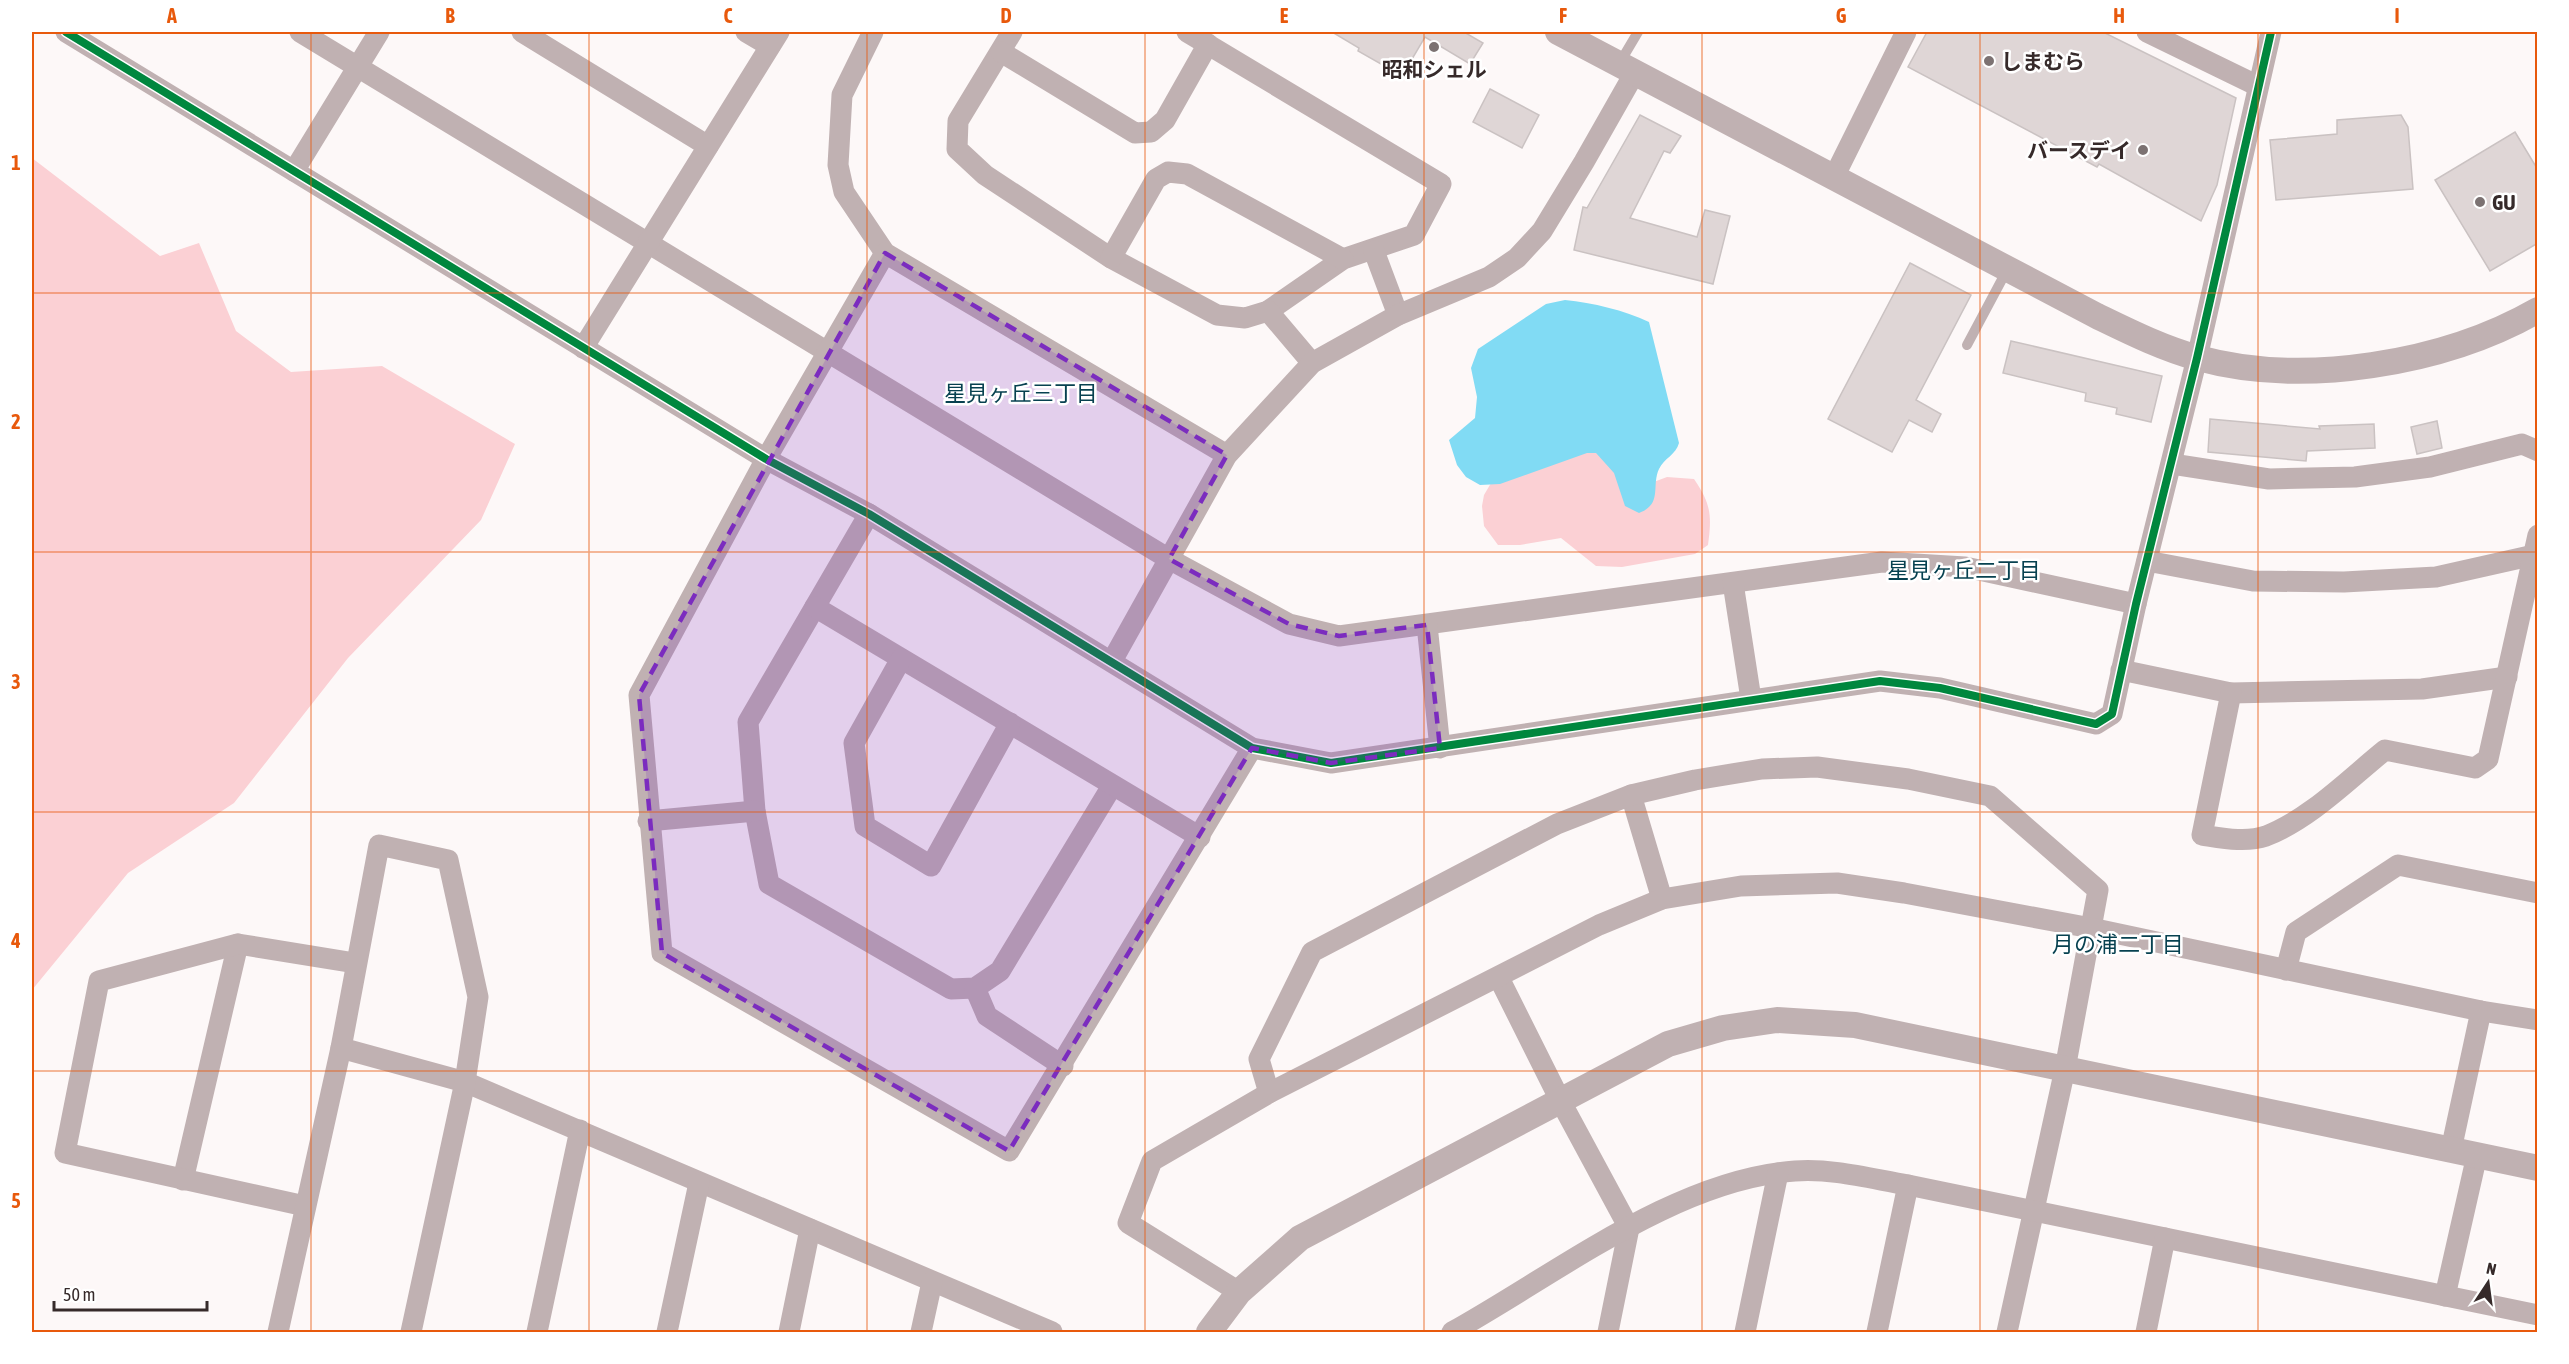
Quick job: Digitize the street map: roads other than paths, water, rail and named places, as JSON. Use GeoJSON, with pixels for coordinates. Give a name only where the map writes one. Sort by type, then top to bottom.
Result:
{"type":"FeatureCollection","features":[{"type":"Feature","properties":{"kind":"street"},"geometry":{"type":"LineString","coordinates":[[66,32],[766,459],[868,513],[1252,748],[1331,764],[1880,681],[1940,688],[2096,724],[2112,714],[2136,604],[2197,358],[2271,32]]}},
{"type":"Feature","properties":{"kind":"street"},"geometry":{"type":"LineString","coordinates":[[300,32],[650,243],[828,355],[1169,559],[1289,624],[1339,636],[1882,562],[1965,567],[2136,604]]}},
{"type":"Feature","properties":{"kind":"street"},"geometry":{"type":"LineString","coordinates":[[294,171],[379,32]]}},
{"type":"Feature","properties":{"kind":"street"},"geometry":{"type":"LineString","coordinates":[[522,32],[708,146]]}},
{"type":"Feature","properties":{"kind":"street"},"geometry":{"type":"LineString","coordinates":[[583,348],[775,39],[746,32]]}},
{"type":"Feature","properties":{"kind":"street"},"geometry":{"type":"LineString","coordinates":[[873,32],[842,95],[838,165],[844,192],[885,253],[1227,454]]}},
{"type":"Feature","properties":{"kind":"street"},"geometry":{"type":"LineString","coordinates":[[1012,32],[958,121],[957,149],[985,175],[1111,258],[1217,315],[1245,318],[1268,311],[1343,259],[1374,251],[1414,235],[1441,184],[1187,32]]}},
{"type":"Feature","properties":{"kind":"street"},"geometry":{"type":"LineString","coordinates":[[1558,32],[2007,270],[2148,340],[2197,358],[2242,367],[2287,369],[2370,366],[2439,352],[2505,329],[2538,310]]}},
{"type":"Feature","properties":{"kind":"street"},"geometry":{"type":"LineString","coordinates":[[1834,177],[1906,32]]}},
{"type":"Feature","properties":{"kind":"street"},"geometry":{"type":"LineString","coordinates":[[2147,32],[2258,86]]}},
{"type":"Feature","properties":{"kind":"street"},"geometry":{"type":"LineString","coordinates":[[1001,52],[1135,133],[1151,132],[1165,120],[1208,44]]}},
{"type":"Feature","properties":{"kind":"street"},"geometry":{"type":"LineString","coordinates":[[1112,661],[1227,454],[1312,363],[1398,315],[1489,277],[1517,258],[1542,231],[1584,162],[1626,69]]}},
{"type":"Feature","properties":{"kind":"street"},"geometry":{"type":"LineString","coordinates":[[1111,258],[1156,178],[1168,172],[1187,174],[1343,259]]}},
{"type":"Feature","properties":{"kind":"street"},"geometry":{"type":"LineString","coordinates":[[1374,251],[1398,315]]}},
{"type":"Feature","properties":{"kind":"street"},"geometry":{"type":"LineString","coordinates":[[885,253],[766,459],[639,695],[648,821],[662,953],[1009,1151],[1252,748]]}},
{"type":"Feature","properties":{"kind":"street"},"geometry":{"type":"LineString","coordinates":[[1268,311],[1312,363]]}},
{"type":"Feature","properties":{"kind":"street"},"geometry":{"type":"LineString","coordinates":[[2172,464],[2269,479],[2355,477],[2430,467],[2522,444],[2538,451]]}},
{"type":"Feature","properties":{"kind":"street"},"geometry":{"type":"LineString","coordinates":[[868,513],[748,722],[755,811],[769,884],[951,989],[975,988],[1000,971],[1112,786]]}},
{"type":"Feature","properties":{"kind":"street"},"geometry":{"type":"LineString","coordinates":[[2147,561],[2253,581],[2344,582],[2436,577],[2536,545]]}},
{"type":"Feature","properties":{"kind":"street"},"geometry":{"type":"LineString","coordinates":[[2231,693],[2202,835],[2237,840],[2265,836],[2304,814],[2385,750],[2475,768],[2488,759],[2536,545]]}},
{"type":"Feature","properties":{"kind":"street"},"geometry":{"type":"LineString","coordinates":[[1733,583],[1751,699]]}},
{"type":"Feature","properties":{"kind":"street"},"geometry":{"type":"LineString","coordinates":[[815,607],[1200,837]]}},
{"type":"Feature","properties":{"kind":"street"},"geometry":{"type":"LineString","coordinates":[[1427,625],[1440,748]]}},
{"type":"Feature","properties":{"kind":"street"},"geometry":{"type":"LineString","coordinates":[[901,659],[855,743],[865,826],[931,866],[1010,723]]}},
{"type":"Feature","properties":{"kind":"street"},"geometry":{"type":"LineString","coordinates":[[2121,670],[2231,693],[2422,689],[2507,677]]}},
{"type":"Feature","properties":{"kind":"street"},"geometry":{"type":"LineString","coordinates":[[1269,1093],[1259,1059],[1312,952],[1557,824],[1631,795],[1762,768],[1817,767],[1908,779],[1990,796],[2098,890],[2065,1069],[2007,1332]]}},
{"type":"Feature","properties":{"kind":"street"},"geometry":{"type":"LineString","coordinates":[[1631,795],[1662,899]]}},
{"type":"Feature","properties":{"kind":"street"},"geometry":{"type":"LineString","coordinates":[[648,821],[755,811]]}},
{"type":"Feature","properties":{"kind":"street"},"geometry":{"type":"LineString","coordinates":[[278,1332],[340,1048],[379,845],[448,860],[478,998],[465,1082],[411,1332]]}},
{"type":"Feature","properties":{"kind":"street"},"geometry":{"type":"LineString","coordinates":[[2286,970],[2296,932],[2398,865],[2538,893]]}},
{"type":"Feature","properties":{"kind":"street"},"geometry":{"type":"LineString","coordinates":[[1239,1292],[1128,1223],[1152,1161],[1269,1093],[1499,978],[1599,925],[1662,899],[1741,886],[1837,883],[1904,892],[2091,928],[2481,1011],[2538,1020]]}},
{"type":"Feature","properties":{"kind":"street"},"geometry":{"type":"LineString","coordinates":[[183,1180],[238,944]]}},
{"type":"Feature","properties":{"kind":"street"},"geometry":{"type":"LineString","coordinates":[[305,1206],[65,1153],[99,981],[238,944],[355,963]]}},
{"type":"Feature","properties":{"kind":"street"},"geometry":{"type":"LineString","coordinates":[[1499,978],[1629,1228],[1608,1332]]}},
{"type":"Feature","properties":{"kind":"street"},"geometry":{"type":"LineString","coordinates":[[975,988],[987,1016],[1062,1066]]}},
{"type":"Feature","properties":{"kind":"street"},"geometry":{"type":"LineString","coordinates":[[2451,1150],[2481,1011]]}},
{"type":"Feature","properties":{"kind":"street"},"geometry":{"type":"LineString","coordinates":[[1209,1332],[1239,1292],[1300,1238],[1668,1044],[1723,1028],[1777,1020],[1855,1025],[2538,1168]]}},
{"type":"Feature","properties":{"kind":"street"},"geometry":{"type":"LineString","coordinates":[[340,1048],[465,1082],[1050,1332]]}},
{"type":"Feature","properties":{"kind":"street"},"geometry":{"type":"LineString","coordinates":[[537,1332],[580,1130]]}},
{"type":"Feature","properties":{"kind":"street"},"geometry":{"type":"LineString","coordinates":[[2445,1296],[2477,1155]]}},
{"type":"Feature","properties":{"kind":"street"},"geometry":{"type":"LineString","coordinates":[[1452,1332],[1475,1326],[1629,1228],[1715,1187],[1797,1170],[1847,1174],[1908,1185],[2538,1315]]}},
{"type":"Feature","properties":{"kind":"street"},"geometry":{"type":"LineString","coordinates":[[1745,1332],[1778,1173]]}},
{"type":"Feature","properties":{"kind":"street"},"geometry":{"type":"LineString","coordinates":[[667,1332],[699,1183]]}},
{"type":"Feature","properties":{"kind":"street"},"geometry":{"type":"LineString","coordinates":[[1877,1332],[1908,1185]]}},
{"type":"Feature","properties":{"kind":"street"},"geometry":{"type":"LineString","coordinates":[[789,1332],[810,1229]]}},
{"type":"Feature","properties":{"kind":"street"},"geometry":{"type":"LineString","coordinates":[[2146,1332],[2165,1238]]}},
{"type":"Feature","properties":{"kind":"street"},"geometry":{"type":"LineString","coordinates":[[921,1332],[932,1282]]}},
{"type":"Feature","properties":{"kind":"lane"},"geometry":{"type":"LineString","coordinates":[[1626,69],[1638,32]]}},
{"type":"Feature","properties":{"kind":"lane"},"geometry":{"type":"LineString","coordinates":[[1967,345],[2007,270]]}},
{"type":"Feature","properties":{"kind":"water"},"geometry":{"type":"Polygon","coordinates":[[[1565,300],[1608,308],[1649,322],[1679,443],[1659,469],[1654,500],[1651,505],[1639,513],[1625,506],[1614,473],[1596,453],[1587,453],[1500,484],[1480,485],[1466,477],[1457,465],[1449,440],[1475,418],[1477,397],[1471,368],[1478,349],[1546,304],[1565,300]]]}},
{"type":"Feature","properties":{"kind":"place","name":"昭和シェル"},"geometry":{"type":"Point","coordinates":[1434,47]}},
{"type":"Feature","properties":{"kind":"place","name":"しまむら"},"geometry":{"type":"Point","coordinates":[1989,61]}},
{"type":"Feature","properties":{"kind":"place","name":"バースデイ"},"geometry":{"type":"Point","coordinates":[2143,150]}},
{"type":"Feature","properties":{"kind":"place","name":"GU"},"geometry":{"type":"Point","coordinates":[2480,202]}},
{"type":"Feature","properties":{"kind":"district","name":"星見ヶ丘三丁目"},"geometry":{"type":"Point","coordinates":[1021,393]}},
{"type":"Feature","properties":{"kind":"district","name":"星見ヶ丘二丁目"},"geometry":{"type":"Point","coordinates":[1964,570]}},
{"type":"Feature","properties":{"kind":"district","name":"月の浦二丁目"},"geometry":{"type":"Point","coordinates":[2118,944]}}]}
